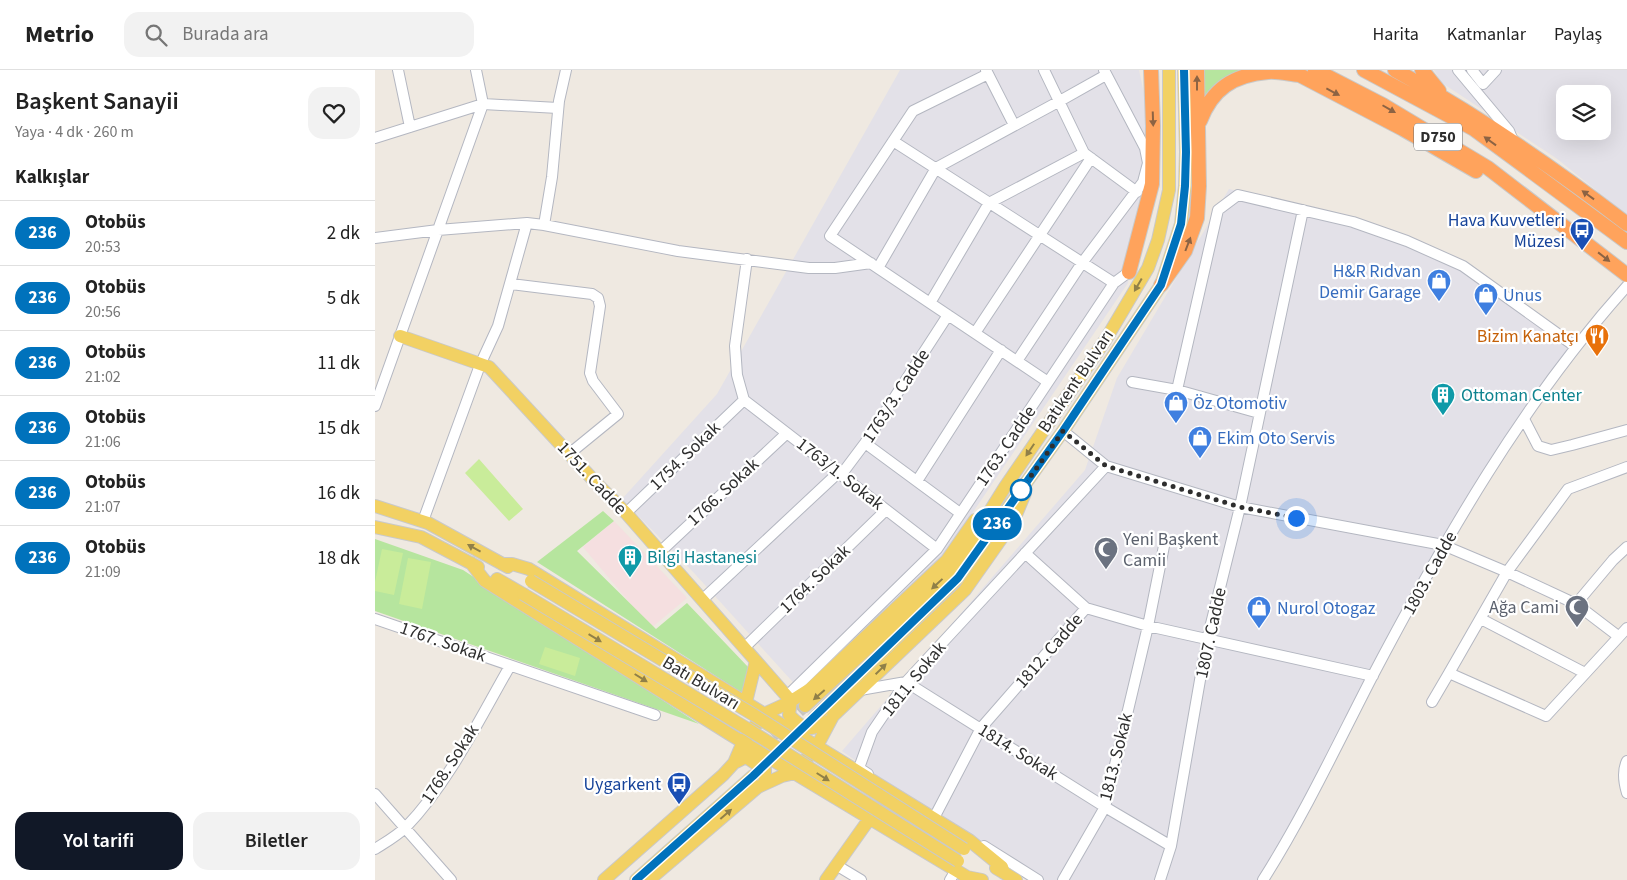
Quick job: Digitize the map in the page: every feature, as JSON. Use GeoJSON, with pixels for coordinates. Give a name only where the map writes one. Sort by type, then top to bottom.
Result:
{"type":"FeatureCollection","features":[{"type":"Feature","properties":{"kind":"highway"},"geometry":{"type":"LineString","coordinates":[[1129,272],[1153,184],[1151,70]]}},
{"type":"Feature","properties":{"kind":"highway"},"geometry":{"type":"LineString","coordinates":[[1161,285],[1185,250],[1197,218],[1199,186],[1197,70]]}},
{"type":"Feature","properties":{"kind":"highway"},"geometry":{"type":"LineString","coordinates":[[1290,70],[1309,73],[1553,217],[1627,275]]}},
{"type":"Feature","properties":{"kind":"highway","name":"D750"},"geometry":{"type":"LineString","coordinates":[[1364,70],[1474,129],[1627,242]]}},
{"type":"Feature","properties":{"kind":"highway","name":"D750"},"geometry":{"type":"LineString","coordinates":[[1395,70],[1445,97],[1490,125],[1514,143],[1529,169]]}},
{"type":"Feature","properties":{"kind":"highway"},"geometry":{"type":"LineString","coordinates":[[1422,70],[1445,97]]}},
{"type":"Feature","properties":{"kind":"highway"},"geometry":{"type":"LineString","coordinates":[[1197,126],[1205,108],[1218,90],[1236,78],[1269,72],[1309,73]]}},
{"type":"Feature","properties":{"kind":"highway"},"geometry":{"type":"LineString","coordinates":[[1514,143],[1544,162],[1627,224]]}},
{"type":"Feature","properties":{"kind":"main road","name":"Batıkent Bulvarı"},"geometry":{"type":"LineString","coordinates":[[805,706],[945,576],[968,546],[1005,487],[1105,338],[1148,268],[1158,240],[1169,190],[1169,70]]}},
{"type":"Feature","properties":{"kind":"main road","name":"Batıkent Bulvarı"},"geometry":{"type":"LineString","coordinates":[[814,718],[958,578],[1063,431],[1161,285],[1181,224],[1186,152],[1184,70]]}},
{"type":"Feature","properties":{"kind":"main road"},"geometry":{"type":"LineString","coordinates":[[1129,272],[1141,261],[1158,240]]}},
{"type":"Feature","properties":{"kind":"main road","name":"1751. Cadde"},"geometry":{"type":"LineString","coordinates":[[400,336],[489,367],[626,513],[789,698]]}},
{"type":"Feature","properties":{"kind":"main road"},"geometry":{"type":"LineString","coordinates":[[649,880],[758,787],[795,773],[817,746],[833,716],[965,590],[1013,522],[1035,470]]}},
{"type":"Feature","properties":{"kind":"main road"},"geometry":{"type":"LineString","coordinates":[[604,880],[723,775],[738,764],[743,742],[764,714],[789,698],[810,688],[947,560],[990,499],[1005,487]]}},
{"type":"Feature","properties":{"kind":"main road","name":"Batı Bulvarı"},"geometry":{"type":"LineString","coordinates":[[375,506],[423,521],[502,564],[754,715],[1016,880]]}},
{"type":"Feature","properties":{"kind":"main road","name":"Batı Bulvarı"},"geometry":{"type":"LineString","coordinates":[[375,527],[421,537],[471,563],[746,728],[954,870],[982,880]]}},
{"type":"Feature","properties":{"kind":"main road"},"geometry":{"type":"LineString","coordinates":[[471,563],[485,581],[743,742],[954,870]]}},
{"type":"Feature","properties":{"kind":"main road"},"geometry":{"type":"LineString","coordinates":[[502,564],[512,564],[529,569],[746,702],[969,840],[1002,867],[1004,873]]}},
{"type":"Feature","properties":{"kind":"main road"},"geometry":{"type":"LineString","coordinates":[[746,702],[756,661]]}},
{"type":"Feature","properties":{"kind":"main road"},"geometry":{"type":"LineString","coordinates":[[789,698],[789,716],[809,729],[814,729],[829,721]]}},
{"type":"Feature","properties":{"kind":"main road"},"geometry":{"type":"LineString","coordinates":[[611,880],[650,848],[746,757],[765,770],[765,783]]}},
{"type":"Feature","properties":{"kind":"main road"},"geometry":{"type":"LineString","coordinates":[[636,880],[753,776]]}},
{"type":"Feature","properties":{"kind":"main road"},"geometry":{"type":"LineString","coordinates":[[826,880],[870,818]]}},
{"type":"Feature","properties":{"kind":"street"},"geometry":{"type":"LineString","coordinates":[[397,70],[410,127]]}},
{"type":"Feature","properties":{"kind":"street"},"geometry":{"type":"LineString","coordinates":[[375,406],[483,104],[476,70]]}},
{"type":"Feature","properties":{"kind":"street"},"geometry":{"type":"LineString","coordinates":[[544,224],[552,177],[565,70]]}},
{"type":"Feature","properties":{"kind":"street"},"geometry":{"type":"LineString","coordinates":[[1044,70],[1087,156],[1137,192]]}},
{"type":"Feature","properties":{"kind":"street"},"geometry":{"type":"LineString","coordinates":[[1458,70],[1509,131],[1514,143]]}},
{"type":"Feature","properties":{"kind":"street"},"geometry":{"type":"LineString","coordinates":[[1472,70],[1483,84],[1496,70]]}},
{"type":"Feature","properties":{"kind":"street"},"geometry":{"type":"LineString","coordinates":[[1014,125],[987,72],[913,112],[830,236],[1048,382]]}},
{"type":"Feature","properties":{"kind":"street"},"geometry":{"type":"LineString","coordinates":[[874,265],[936,168],[1059,102],[1105,72],[1145,148],[1148,163],[1143,182],[1082,263],[1017,361]]}},
{"type":"Feature","properties":{"kind":"street"},"geometry":{"type":"LineString","coordinates":[[375,138],[483,104],[559,108]]}},
{"type":"Feature","properties":{"kind":"street"},"geometry":{"type":"LineString","coordinates":[[893,141],[1114,283]]}},
{"type":"Feature","properties":{"kind":"street"},"geometry":{"type":"LineString","coordinates":[[930,303],[989,203],[1087,156]]}},
{"type":"Feature","properties":{"kind":"street"},"geometry":{"type":"LineString","coordinates":[[975,333],[1040,235],[1087,156]]}},
{"type":"Feature","properties":{"kind":"street"},"geometry":{"type":"LineString","coordinates":[[1177,390],[1218,210],[1238,196],[1353,222],[1407,241],[1463,266],[1576,347]]}},
{"type":"Feature","properties":{"kind":"street","name":"1807. Cadde"},"geometry":{"type":"LineString","coordinates":[[1160,880],[1171,846],[1207,640],[1240,507],[1303,210]]}},
{"type":"Feature","properties":{"kind":"street"},"geometry":{"type":"LineString","coordinates":[[375,238],[438,230],[527,223],[544,224],[678,251],[809,268],[874,265]]}},
{"type":"Feature","properties":{"kind":"street"},"geometry":{"type":"LineString","coordinates":[[423,521],[480,365],[498,326],[527,223]]}},
{"type":"Feature","properties":{"kind":"street"},"geometry":{"type":"LineString","coordinates":[[744,400],[737,375],[735,346],[747,259]]}},
{"type":"Feature","properties":{"kind":"street","name":"1763. Cadde"},"geometry":{"type":"LineString","coordinates":[[789,698],[937,548],[1114,283],[1129,272]]}},
{"type":"Feature","properties":{"kind":"street"},"geometry":{"type":"LineString","coordinates":[[511,284],[592,294],[600,303],[590,373],[593,382],[618,414],[569,454]]}},
{"type":"Feature","properties":{"kind":"street","name":"1803. Cadde"},"geometry":{"type":"LineString","coordinates":[[1263,880],[1290,834],[1443,545],[1524,419],[1599,317],[1627,286]]}},
{"type":"Feature","properties":{"kind":"street","name":"1763/3. Cadde"},"geometry":{"type":"LineString","coordinates":[[703,600],[839,474],[865,444],[948,315]]}},
{"type":"Feature","properties":{"kind":"street"},"geometry":{"type":"LineString","coordinates":[[917,481],[1001,350]]}},
{"type":"Feature","properties":{"kind":"street"},"geometry":{"type":"LineString","coordinates":[[1132,382],[1177,390],[1259,413]]}},
{"type":"Feature","properties":{"kind":"street","name":"1763/1. Sokak"},"geometry":{"type":"LineString","coordinates":[[744,400],[937,548]]}},
{"type":"Feature","properties":{"kind":"street","name":"1754. Sokak"},"geometry":{"type":"LineString","coordinates":[[626,513],[744,400]]}},
{"type":"Feature","properties":{"kind":"street"},"geometry":{"type":"LineString","coordinates":[[1524,419],[1539,446],[1551,450],[1573,446],[1627,430]]}},
{"type":"Feature","properties":{"kind":"street"},"geometry":{"type":"LineString","coordinates":[[1063,431],[1106,466],[1240,507],[1443,545],[1576,604],[1618,636]]}},
{"type":"Feature","properties":{"kind":"street","name":"1766. Sokak"},"geometry":{"type":"LineString","coordinates":[[660,552],[787,433]]}},
{"type":"Feature","properties":{"kind":"street"},"geometry":{"type":"LineString","coordinates":[[865,444],[960,513]]}},
{"type":"Feature","properties":{"kind":"street","name":"1811. Sokak"},"geometry":{"type":"LineString","coordinates":[[1038,880],[859,768],[872,732],[906,682],[1106,466]]}},
{"type":"Feature","properties":{"kind":"street"},"geometry":{"type":"LineString","coordinates":[[1432,702],[1507,572],[1568,489],[1627,467]]}},
{"type":"Feature","properties":{"kind":"street","name":"1764. Sokak"},"geometry":{"type":"LineString","coordinates":[[744,648],[886,510]]}},
{"type":"Feature","properties":{"kind":"street","name":"1813. Sokak"},"geometry":{"type":"LineString","coordinates":[[1063,880],[1105,807],[1148,626],[1165,541]]}},
{"type":"Feature","properties":{"kind":"street"},"geometry":{"type":"LineString","coordinates":[[1576,604],[1627,546]]}},
{"type":"Feature","properties":{"kind":"street"},"geometry":{"type":"LineString","coordinates":[[1025,554],[1086,608]]}},
{"type":"Feature","properties":{"kind":"street","name":"1812. Cadde"},"geometry":{"type":"LineString","coordinates":[[935,816],[981,728],[1086,608],[1148,626],[1207,640],[1373,676]]}},
{"type":"Feature","properties":{"kind":"street","name":"1767. Sokak"},"geometry":{"type":"LineString","coordinates":[[375,619],[655,715]]}},
{"type":"Feature","properties":{"kind":"street"},"geometry":{"type":"LineString","coordinates":[[1481,619],[1585,673]]}},
{"type":"Feature","properties":{"kind":"street"},"geometry":{"type":"LineString","coordinates":[[1449,673],[1546,716],[1627,628]]}},
{"type":"Feature","properties":{"kind":"street","name":"1768. Sokak"},"geometry":{"type":"LineString","coordinates":[[375,849],[405,828],[429,800],[465,746],[510,666]]}},
{"type":"Feature","properties":{"kind":"street"},"geometry":{"type":"LineString","coordinates":[[860,690],[906,682]]}},
{"type":"Feature","properties":{"kind":"street","name":"1814. Sokak"},"geometry":{"type":"LineString","coordinates":[[906,682],[1105,807],[1171,846]]}},
{"type":"Feature","properties":{"kind":"street"},"geometry":{"type":"LineString","coordinates":[[1627,761],[1624,782],[1627,793]]}},
{"type":"Feature","properties":{"kind":"street"},"geometry":{"type":"LineString","coordinates":[[375,794],[451,880]]}},
{"type":"Feature","properties":{"kind":"street"},"geometry":{"type":"LineString","coordinates":[[836,865],[861,880]]}},
{"type":"Feature","properties":{"kind":"shaded area"},"geometry":{"type":"Polygon","coordinates":[[[900,70],[1139,70],[1145,98],[1149,185],[1128,283],[942,558],[800,690],[695,574],[622,499],[717,394],[900,70]]]}},
{"type":"Feature","properties":{"kind":"shaded area"},"geometry":{"type":"Polygon","coordinates":[[[1434,70],[1627,70],[1627,215],[1556,158],[1442,83],[1434,70]]]}},
{"type":"Feature","properties":{"kind":"shaded area"},"geometry":{"type":"Polygon","coordinates":[[[1229,189],[1374,226],[1465,261],[1576,347],[1443,545],[1292,836],[1257,880],[1026,880],[842,751],[1085,470],[1117,378],[1229,189]]]}},
{"type":"Feature","properties":{"kind":"shaded area"},"geometry":{"type":"Polygon","coordinates":[[[614,521],[687,598],[651,628],[583,547],[614,521]]]}},
{"type":"Feature","properties":{"kind":"green space"},"geometry":{"type":"Polygon","coordinates":[[[1204,70],[1242,70],[1220,81],[1204,99],[1204,70]]]}},
{"type":"Feature","properties":{"kind":"green space"},"geometry":{"type":"Polygon","coordinates":[[[479,459],[523,509],[509,521],[465,473],[479,459]]]}},
{"type":"Feature","properties":{"kind":"green space"},"geometry":{"type":"Polygon","coordinates":[[[603,511],[614,521],[577,551],[656,629],[687,603],[749,668],[744,694],[537,562],[603,511]]]}},
{"type":"Feature","properties":{"kind":"green space"},"geometry":{"type":"Polygon","coordinates":[[[375,539],[463,570],[699,724],[375,611],[375,539]]]}},
{"type":"Feature","properties":{"kind":"green space"},"geometry":{"type":"Polygon","coordinates":[[[382,549],[403,553],[394,595],[375,591],[382,549]]]}},
{"type":"Feature","properties":{"kind":"green space"},"geometry":{"type":"Polygon","coordinates":[[[408,558],[431,562],[422,609],[399,604],[408,558]]]}},
{"type":"Feature","properties":{"kind":"green space"},"geometry":{"type":"Polygon","coordinates":[[[545,647],[580,658],[575,676],[539,664],[545,647]]]}},
{"type":"Feature","properties":{"kind":"tunnel"},"geometry":{"type":"LineString","coordinates":[[759,748],[805,706]]}},
{"type":"Feature","properties":{"kind":"bus line","name":"236"},"geometry":{"type":"LineString","coordinates":[[636,880],[753,776],[958,578],[1063,431],[1161,285],[1181,224],[1186,152],[1184,70]]}},
{"type":"Feature","properties":{"kind":"place","name":"Hava Kuvvetleri Müzesi"},"geometry":{"type":"Point","coordinates":[1582,251]}},
{"type":"Feature","properties":{"kind":"place","name":"H&R Rıdvan Demir Garage"},"geometry":{"type":"Point","coordinates":[1439,302]}},
{"type":"Feature","properties":{"kind":"place","name":"Unus"},"geometry":{"type":"Point","coordinates":[1486,316]}},
{"type":"Feature","properties":{"kind":"place","name":"Bizim Kanatçı"},"geometry":{"type":"Point","coordinates":[1597,357]}},
{"type":"Feature","properties":{"kind":"place","name":"Ottoman Center"},"geometry":{"type":"Point","coordinates":[1443,416]}},
{"type":"Feature","properties":{"kind":"place","name":"Öz Otomotiv"},"geometry":{"type":"Point","coordinates":[1176,424]}},
{"type":"Feature","properties":{"kind":"place","name":"Ekim Oto Servis"},"geometry":{"type":"Point","coordinates":[1200,459]}},
{"type":"Feature","properties":{"kind":"place","name":"Yeni Başkent Camii"},"geometry":{"type":"Point","coordinates":[1106,570]}},
{"type":"Feature","properties":{"kind":"place","name":"Bilgi Hastanesi"},"geometry":{"type":"Point","coordinates":[630,578]}},
{"type":"Feature","properties":{"kind":"place","name":"Ağa Cami"},"geometry":{"type":"Point","coordinates":[1577,628]}},
{"type":"Feature","properties":{"kind":"place","name":"Nurol Otogaz"},"geometry":{"type":"Point","coordinates":[1259,629]}},
{"type":"Feature","properties":{"kind":"place","name":"Uygarkent"},"geometry":{"type":"Point","coordinates":[679,805]}},
{"type":"Feature","properties":{"kind":"route"},"geometry":{"type":"LineString","coordinates":[[1021,490],[1063,431],[1106,466],[1240,507],[1296,518]]}}]}
